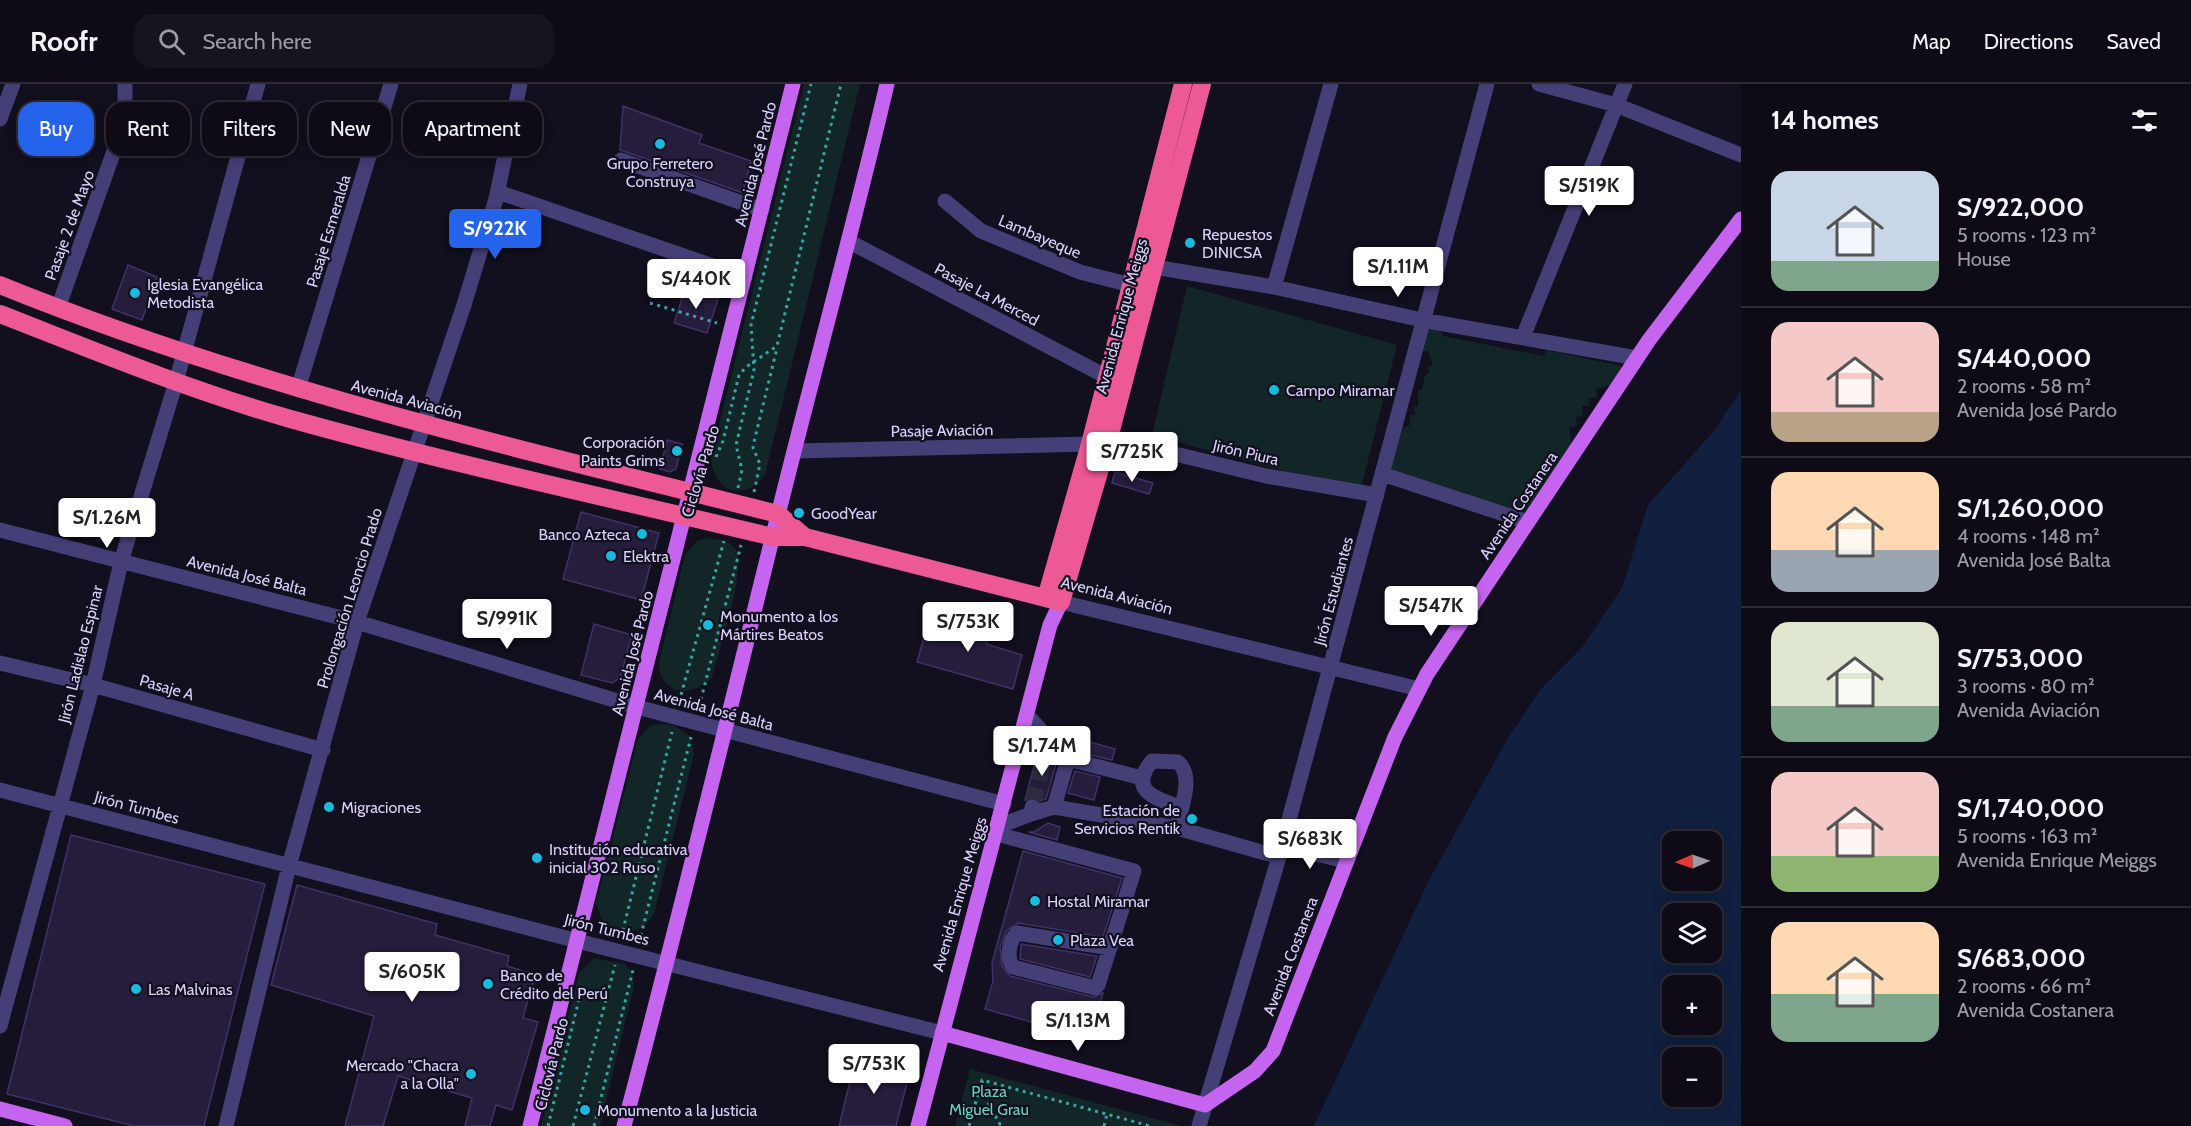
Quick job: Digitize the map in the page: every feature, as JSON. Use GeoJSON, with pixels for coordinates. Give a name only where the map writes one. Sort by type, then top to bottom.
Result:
{"type":"FeatureCollection","features":[{"type":"Feature","properties":{"kind":"highway","name":"Avenida Enrique Meiggs"},"geometry":{"type":"LineString","coordinates":[[1054,600],[1090,444],[1183,84]]}},
{"type":"Feature","properties":{"kind":"highway","name":"Avenida Enrique Meiggs"},"geometry":{"type":"LineString","coordinates":[[1054,600],[1108,438],[1202,84]]}},
{"type":"Feature","properties":{"kind":"highway","name":"Avenida Aviación"},"geometry":{"type":"LineString","coordinates":[[0,285],[184,354],[298,389],[423,424],[778,514],[805,537]]}},
{"type":"Feature","properties":{"kind":"highway","name":"Avenida Aviación"},"geometry":{"type":"LineString","coordinates":[[0,314],[176,382],[285,417],[415,452],[772,537],[805,537],[1054,600]]}},
{"type":"Feature","properties":{"kind":"main road","name":"Avenida José Pardo"},"geometry":{"type":"LineString","coordinates":[[530,1126],[686,516],[793,84]]}},
{"type":"Feature","properties":{"kind":"main road"},"geometry":{"type":"LineString","coordinates":[[624,1126],[668,963],[772,537],[850,242],[887,84]]}},
{"type":"Feature","properties":{"kind":"main road","name":"Avenida Costanera"},"geometry":{"type":"LineString","coordinates":[[1205,1105],[1255,1071],[1273,1051],[1395,737],[1419,689],[1637,358],[1741,219]]}},
{"type":"Feature","properties":{"kind":"main road","name":"Avenida Enrique Meiggs"},"geometry":{"type":"LineString","coordinates":[[918,1126],[998,830],[1050,626],[1054,600]]}},
{"type":"Feature","properties":{"kind":"main road","name":"Jirón Tumbes"},"geometry":{"type":"LineString","coordinates":[[942,1033],[1205,1105]]}},
{"type":"Feature","properties":{"kind":"main road"},"geometry":{"type":"LineString","coordinates":[[0,1109],[65,1126]]}},
{"type":"Feature","properties":{"kind":"street"},"geometry":{"type":"LineString","coordinates":[[0,119],[13,84]]}},
{"type":"Feature","properties":{"kind":"street","name":"Pasaje 2 de Mayo"},"geometry":{"type":"LineString","coordinates":[[58,308],[119,137],[125,111],[125,84]]}},
{"type":"Feature","properties":{"kind":"street","name":"Jirón Ladislao Espinar"},"geometry":{"type":"LineString","coordinates":[[0,1026],[93,685],[121,562],[176,382],[258,84]]}},
{"type":"Feature","properties":{"kind":"street","name":"Pasaje Esmeralda"},"geometry":{"type":"LineString","coordinates":[[298,389],[391,84]]}},
{"type":"Feature","properties":{"kind":"street","name":"Prolongación Leoncio Prado"},"geometry":{"type":"LineString","coordinates":[[226,1126],[289,866],[357,622],[464,305],[498,192],[520,84]]}},
{"type":"Feature","properties":{"kind":"street"},"geometry":{"type":"LineString","coordinates":[[1274,287],[1331,84]]}},
{"type":"Feature","properties":{"kind":"street","name":"Jirón Estudiantes"},"geometry":{"type":"LineString","coordinates":[[1199,1126],[1281,851],[1487,84]]}},
{"type":"Feature","properties":{"kind":"street"},"geometry":{"type":"LineString","coordinates":[[1539,84],[1616,105],[1741,155]]}},
{"type":"Feature","properties":{"kind":"street"},"geometry":{"type":"LineString","coordinates":[[1523,337],[1625,84]]}},
{"type":"Feature","properties":{"kind":"street"},"geometry":{"type":"LineString","coordinates":[[621,160],[762,210]]}},
{"type":"Feature","properties":{"kind":"street"},"geometry":{"type":"LineString","coordinates":[[498,192],[745,277]]}},
{"type":"Feature","properties":{"kind":"street","name":"Lambayeque"},"geometry":{"type":"LineString","coordinates":[[945,201],[981,231],[1080,272],[1131,285]]}},
{"type":"Feature","properties":{"kind":"street","name":"Pasaje La Merced"},"geometry":{"type":"LineString","coordinates":[[850,242],[1107,377]]}},
{"type":"Feature","properties":{"kind":"street"},"geometry":{"type":"LineString","coordinates":[[1154,267],[1274,287],[1422,320],[1637,358]]}},
{"type":"Feature","properties":{"kind":"street","name":"Jirón Piura"},"geometry":{"type":"LineString","coordinates":[[1108,438],[1266,476],[1377,495]]}},
{"type":"Feature","properties":{"kind":"street","name":"Pasaje Aviación"},"geometry":{"type":"LineString","coordinates":[[796,451],[1090,444]]}},
{"type":"Feature","properties":{"kind":"street"},"geometry":{"type":"LineString","coordinates":[[1382,474],[1528,522]]}},
{"type":"Feature","properties":{"kind":"street","name":"Avenida José Balta"},"geometry":{"type":"LineString","coordinates":[[0,530],[357,622],[637,707],[1004,804]]}},
{"type":"Feature","properties":{"kind":"street","name":"Avenida Aviación"},"geometry":{"type":"LineString","coordinates":[[1054,600],[1419,689]]}},
{"type":"Feature","properties":{"kind":"street","name":"Pasaje A"},"geometry":{"type":"LineString","coordinates":[[0,663],[93,685],[323,750]]}},
{"type":"Feature","properties":{"kind":"street"},"geometry":{"type":"LineString","coordinates":[[1027,715],[1048,744],[1061,748],[1068,759],[1142,778]]}},
{"type":"Feature","properties":{"kind":"street"},"geometry":{"type":"LineString","coordinates":[[1054,807],[1068,759]]}},
{"type":"Feature","properties":{"kind":"street"},"geometry":{"type":"LineString","coordinates":[[1177,828],[1187,780],[1186,771],[1178,762],[1155,759],[1149,764],[1142,778],[1144,788],[1150,796],[1180,807]]}},
{"type":"Feature","properties":{"kind":"street","name":"Jirón Tumbes"},"geometry":{"type":"LineString","coordinates":[[0,790],[942,1033]]}},
{"type":"Feature","properties":{"kind":"street"},"geometry":{"type":"LineString","coordinates":[[998,830],[1032,808],[1054,807],[1177,828],[1281,851],[1346,861]]}},
{"type":"Feature","properties":{"kind":"street"},"geometry":{"type":"LineString","coordinates":[[998,830],[1134,871],[1110,948],[1098,985],[1093,989],[1019,970],[1010,963],[1009,948],[1017,933],[1110,948]]}},
{"type":"Feature","properties":{"kind":"path"},"geometry":{"type":"LineString","coordinates":[[734,503],[742,470],[736,445],[754,370],[751,325],[811,84]]}},
{"type":"Feature","properties":{"kind":"path","name":"Ciclovía Pardo"},"geometry":{"type":"LineString","coordinates":[[712,465],[723,441],[739,375],[777,346],[841,84]]}},
{"type":"Feature","properties":{"kind":"path"},"geometry":{"type":"LineString","coordinates":[[650,303],[732,328]]}},
{"type":"Feature","properties":{"kind":"path"},"geometry":{"type":"LineString","coordinates":[[573,1126],[675,717],[728,526]]}},
{"type":"Feature","properties":{"kind":"path","name":"Ciclovía Pardo"},"geometry":{"type":"LineString","coordinates":[[548,1126],[584,979]]}},
{"type":"Feature","properties":{"kind":"path"},"geometry":{"type":"LineString","coordinates":[[982,1080],[1150,1126]]}},
{"type":"Feature","properties":{"kind":"path"},"geometry":{"type":"LineString","coordinates":[[969,1126],[982,1080]]}},
{"type":"Feature","properties":{"kind":"path"},"geometry":{"type":"LineString","coordinates":[[982,1080],[989,1105],[1001,1126]]}},
{"type":"Feature","properties":{"kind":"path"},"geometry":{"type":"LineString","coordinates":[[1104,1126],[1107,1114]]}},
{"type":"Feature","properties":{"kind":"green space"},"geometry":{"type":"Polygon","coordinates":[[[804,84],[860,84],[765,475],[757,484],[748,489],[731,490],[717,479],[711,457],[804,84]]]}},
{"type":"Feature","properties":{"kind":"green space","name":"Campo Miramar"},"geometry":{"type":"Polygon","coordinates":[[[1187,286],[1397,345],[1360,492],[1152,435],[1187,286]]]}},
{"type":"Feature","properties":{"kind":"green space"},"geometry":{"type":"Polygon","coordinates":[[[1439,326],[1443,336],[1544,356],[1546,350],[1621,366],[1622,374],[1615,384],[1596,389],[1597,397],[1589,398],[1590,406],[1582,406],[1583,416],[1576,417],[1577,426],[1569,427],[1572,448],[1529,511],[1521,515],[1391,472],[1388,461],[1395,431],[1410,425],[1409,416],[1415,414],[1413,407],[1418,406],[1418,391],[1422,389],[1425,375],[1429,373],[1428,367],[1433,365],[1428,351],[1419,352],[1422,330],[1439,326]]]}},
{"type":"Feature","properties":{"kind":"green space"},"geometry":{"type":"Polygon","coordinates":[[[707,538],[727,542],[736,550],[738,560],[735,592],[712,677],[696,689],[678,690],[664,681],[660,673],[659,662],[685,555],[697,541],[707,538]]]}},
{"type":"Feature","properties":{"kind":"green space"},"geometry":{"type":"Polygon","coordinates":[[[673,725],[690,736],[694,754],[654,914],[647,924],[638,929],[617,932],[602,920],[596,903],[638,739],[650,726],[673,725]]]}},
{"type":"Feature","properties":{"kind":"green space"},"geometry":{"type":"Polygon","coordinates":[[[594,958],[625,964],[632,973],[634,986],[600,1126],[541,1126],[579,973],[594,958]]]}},
{"type":"Feature","properties":{"kind":"green space","name":"Plaza Miguel Grau"},"geometry":{"type":"Polygon","coordinates":[[[970,1069],[1182,1126],[955,1126],[970,1069]]]}},
{"type":"Feature","properties":{"kind":"water"},"geometry":{"type":"Polygon","coordinates":[[[1741,390],[1741,1126],[1314,1126],[1429,880],[1508,738],[1541,689],[1584,645],[1622,588],[1648,505],[1713,432],[1741,390]]]}},
{"type":"Feature","properties":{"kind":"building","name":"Grupo Ferretero Construya"},"geometry":{"type":"Polygon","coordinates":[[[623,106],[702,135],[699,143],[751,161],[743,193],[620,150],[623,106]]]}},
{"type":"Feature","properties":{"kind":"building","name":"Iglesia Evangélica Metodista"},"geometry":{"type":"Polygon","coordinates":[[[128,265],[157,277],[142,320],[112,309],[128,265]]]}},
{"type":"Feature","properties":{"kind":"building"},"geometry":{"type":"Polygon","coordinates":[[[686,286],[719,296],[707,333],[674,323],[686,286]]]}},
{"type":"Feature","properties":{"kind":"building"},"geometry":{"type":"Polygon","coordinates":[[[667,440],[682,444],[676,469],[670,472],[660,469],[667,440]]]}},
{"type":"Feature","properties":{"kind":"building"},"geometry":{"type":"Polygon","coordinates":[[[1115,472],[1153,483],[1149,494],[1112,483],[1115,472]]]}},
{"type":"Feature","properties":{"kind":"building","name":"Elektra"},"geometry":{"type":"Polygon","coordinates":[[[581,512],[659,533],[641,600],[563,579],[581,512]]]}},
{"type":"Feature","properties":{"kind":"building"},"geometry":{"type":"Polygon","coordinates":[[[930,616],[989,632],[986,644],[1022,655],[1013,689],[917,662],[930,616]]]}},
{"type":"Feature","properties":{"kind":"building"},"geometry":{"type":"Polygon","coordinates":[[[594,624],[632,635],[620,678],[612,683],[581,675],[594,624]]]}},
{"type":"Feature","properties":{"kind":"building"},"geometry":{"type":"Polygon","coordinates":[[[1072,737],[1115,749],[1112,760],[1074,751],[1070,744],[1072,737]]]}},
{"type":"Feature","properties":{"kind":"building"},"geometry":{"type":"Polygon","coordinates":[[[1038,751],[1044,757],[1054,755],[1057,761],[1046,799],[1040,801],[1033,797],[1025,800],[1038,751]]]}},
{"type":"Feature","properties":{"kind":"building"},"geometry":{"type":"Polygon","coordinates":[[[1075,771],[1100,777],[1094,800],[1068,793],[1075,771]]]}},
{"type":"Feature","properties":{"kind":"building"},"geometry":{"type":"Polygon","coordinates":[[[1048,823],[1060,827],[1057,840],[1028,832],[1034,832],[1048,823]]]}},
{"type":"Feature","properties":{"kind":"building","name":"Las Malvinas"},"geometry":{"type":"Polygon","coordinates":[[[71,835],[265,884],[204,1126],[134,1126],[7,1094],[71,835]]]}},
{"type":"Feature","properties":{"kind":"building"},"geometry":{"type":"Polygon","coordinates":[[[1023,851],[1122,878],[1103,937],[1018,923],[1007,930],[1000,947],[1002,966],[1010,976],[1093,997],[1103,993],[1091,1039],[985,1009],[993,981],[992,963],[1023,851]]]}},
{"type":"Feature","properties":{"kind":"building"},"geometry":{"type":"Polygon","coordinates":[[[297,885],[437,924],[435,935],[509,956],[507,966],[535,975],[523,1018],[538,1022],[512,1110],[496,1105],[490,1126],[465,1126],[472,1098],[398,1076],[383,1126],[345,1126],[374,1016],[271,985],[297,885]]]}},
{"type":"Feature","properties":{"kind":"building"},"geometry":{"type":"Polygon","coordinates":[[[1021,944],[1097,956],[1090,977],[1020,959],[1021,944]]]}},
{"type":"Feature","properties":{"kind":"building"},"geometry":{"type":"Polygon","coordinates":[[[856,1057],[910,1071],[896,1126],[839,1126],[856,1057]]]}},
{"type":"Feature","properties":{"kind":"tunnel"},"geometry":{"type":"LineString","coordinates":[[1033,803],[1047,748]]}},
{"type":"Feature","properties":{"kind":"place","name":"Grupo Ferretero Construya"},"geometry":{"type":"Point","coordinates":[660,144]}},
{"type":"Feature","properties":{"kind":"place","name":"Repuestos DINICSA"},"geometry":{"type":"Point","coordinates":[1190,243]}},
{"type":"Feature","properties":{"kind":"place","name":"Iglesia Evangélica Metodista"},"geometry":{"type":"Point","coordinates":[135,293]}},
{"type":"Feature","properties":{"kind":"place","name":"Campo Miramar"},"geometry":{"type":"Point","coordinates":[1274,390]}},
{"type":"Feature","properties":{"kind":"place","name":"Corporación Paints Grims"},"geometry":{"type":"Point","coordinates":[677,451]}},
{"type":"Feature","properties":{"kind":"place","name":"GoodYear"},"geometry":{"type":"Point","coordinates":[799,513]}},
{"type":"Feature","properties":{"kind":"place","name":"Banco Azteca"},"geometry":{"type":"Point","coordinates":[642,534]}},
{"type":"Feature","properties":{"kind":"place","name":"Elektra"},"geometry":{"type":"Point","coordinates":[611,556]}},
{"type":"Feature","properties":{"kind":"place","name":"Monumento a los Mártires Beatos"},"geometry":{"type":"Point","coordinates":[708,625]}},
{"type":"Feature","properties":{"kind":"place","name":"Migraciones"},"geometry":{"type":"Point","coordinates":[329,807]}},
{"type":"Feature","properties":{"kind":"place","name":"Estación de Servicios Rentik"},"geometry":{"type":"Point","coordinates":[1192,819]}},
{"type":"Feature","properties":{"kind":"place","name":"Institución educativa inicial 302 Ruso"},"geometry":{"type":"Point","coordinates":[537,858]}},
{"type":"Feature","properties":{"kind":"place","name":"Hostal Miramar"},"geometry":{"type":"Point","coordinates":[1035,901]}},
{"type":"Feature","properties":{"kind":"place","name":"Plaza Vea"},"geometry":{"type":"Point","coordinates":[1058,940]}},
{"type":"Feature","properties":{"kind":"place","name":"Banco de Crédito del Perú"},"geometry":{"type":"Point","coordinates":[488,984]}},
{"type":"Feature","properties":{"kind":"place","name":"Las Malvinas"},"geometry":{"type":"Point","coordinates":[136,989]}},
{"type":"Feature","properties":{"kind":"place","name":"Mercado \"Chacra a la Olla\""},"geometry":{"type":"Point","coordinates":[471,1074]}},
{"type":"Feature","properties":{"kind":"place","name":"Monumento a la Justicia"},"geometry":{"type":"Point","coordinates":[585,1110]}}]}
